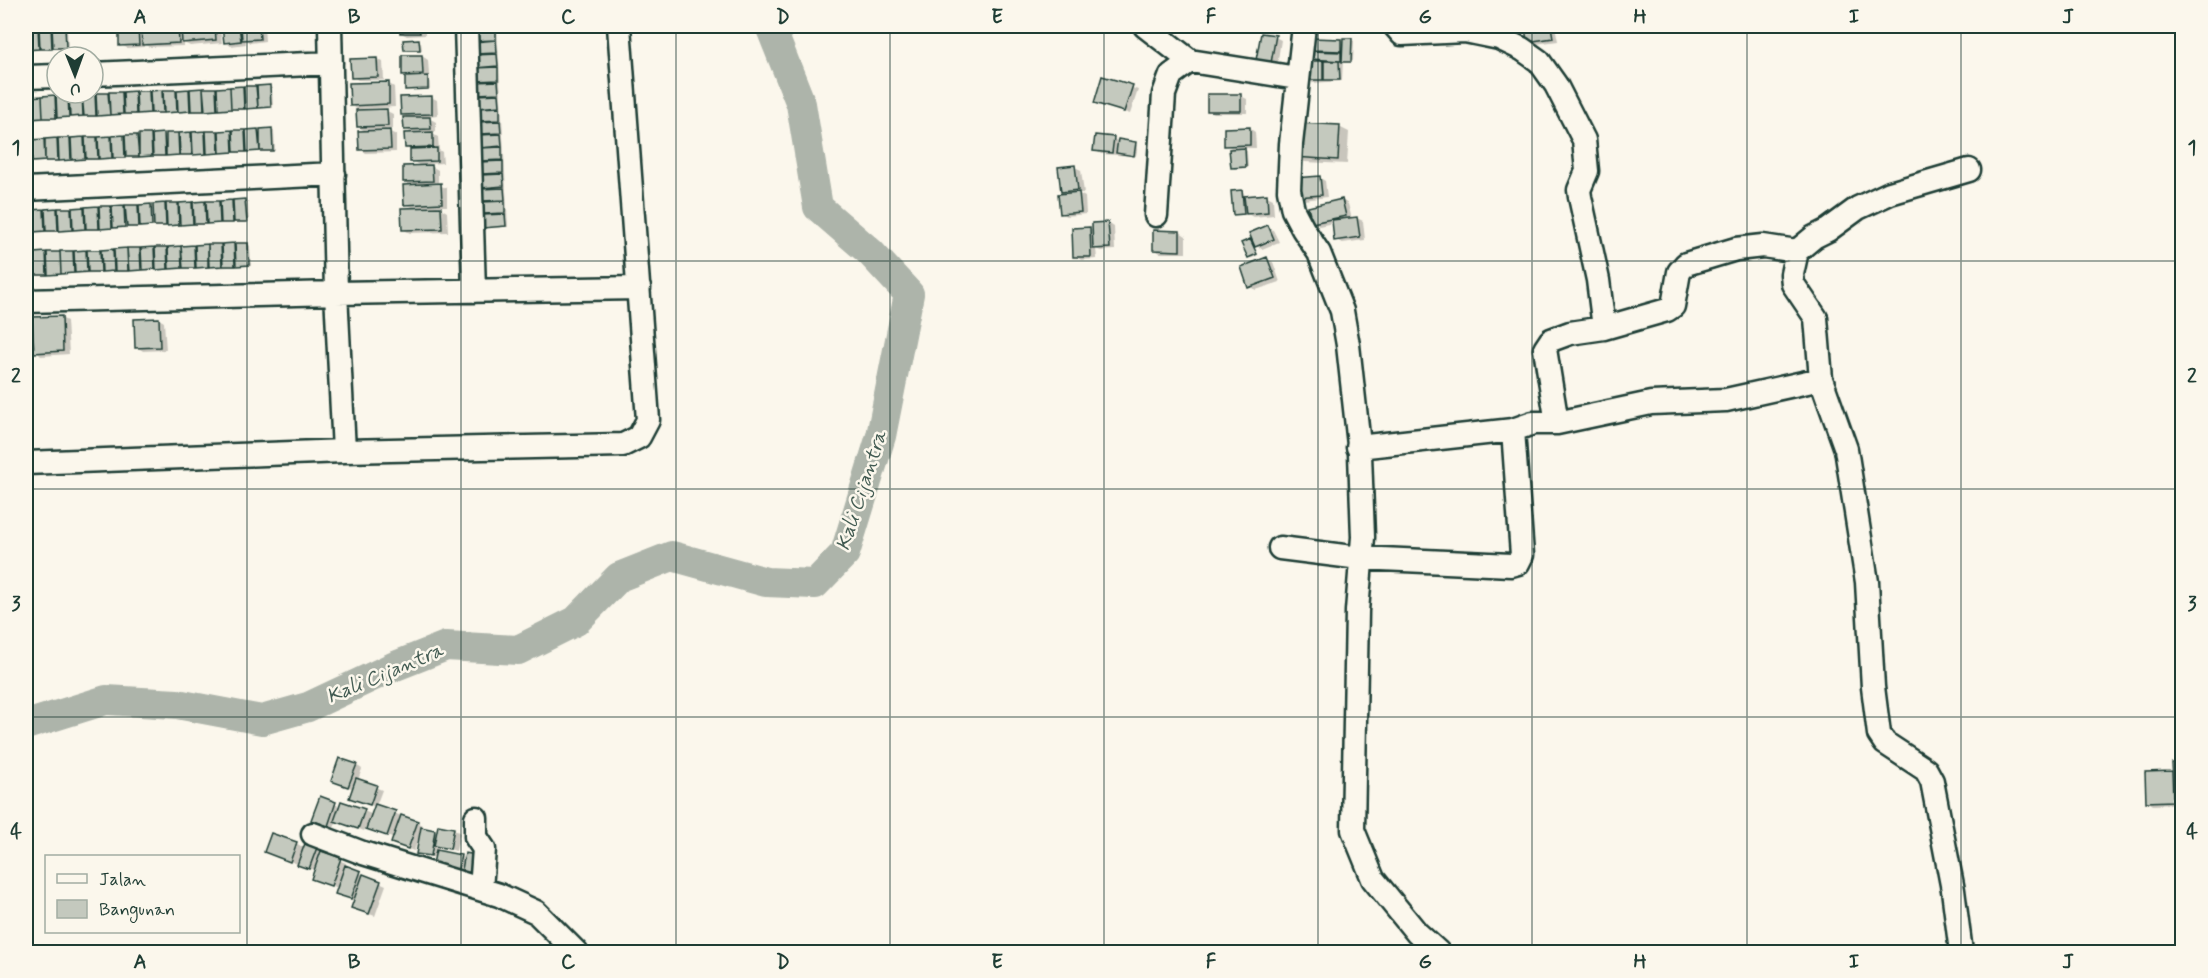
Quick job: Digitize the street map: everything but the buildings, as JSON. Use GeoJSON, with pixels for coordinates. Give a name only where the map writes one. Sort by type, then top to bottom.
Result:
{"type":"FeatureCollection","features":[{"type":"Feature","properties":{"kind":"street"},"geometry":{"type":"LineString","coordinates":[[330,26],[336,293],[344,451]]}},
{"type":"Feature","properties":{"kind":"street"},"geometry":{"type":"LineString","coordinates":[[466,26],[474,291]]}},
{"type":"Feature","properties":{"kind":"street"},"geometry":{"type":"LineString","coordinates":[[26,463],[344,451],[623,445],[639,437],[648,420],[619,26]]}},
{"type":"Feature","properties":{"kind":"street"},"geometry":{"type":"LineString","coordinates":[[1145,26],[1157,33],[1190,61],[1297,78]]}},
{"type":"Feature","properties":{"kind":"street"},"geometry":{"type":"LineString","coordinates":[[1304,26],[1297,78],[1289,190],[1293,210],[1319,253],[1342,311],[1360,454],[1363,537],[1357,611],[1353,830],[1373,879],[1417,933],[1438,952]]}},
{"type":"Feature","properties":{"kind":"street"},"geometry":{"type":"LineString","coordinates":[[1395,26],[1402,34],[1465,31],[1499,38],[1522,49],[1539,61],[1556,86],[1584,140],[1587,171],[1579,190],[1598,280],[1604,328]]}},
{"type":"Feature","properties":{"kind":"street"},"geometry":{"type":"LineString","coordinates":[[1156,215],[1164,94],[1171,75],[1190,61]]}},
{"type":"Feature","properties":{"kind":"street"},"geometry":{"type":"LineString","coordinates":[[105,73],[331,63]]}},
{"type":"Feature","properties":{"kind":"street"},"geometry":{"type":"LineString","coordinates":[[26,77],[45,76]]}},
{"type":"Feature","properties":{"kind":"street"},"geometry":{"type":"LineString","coordinates":[[1961,952],[1953,890],[1932,781],[1926,771],[1884,743],[1879,734],[1873,687],[1867,582],[1846,449],[1821,379],[1816,318],[1793,284],[1792,274],[1797,251],[1858,208],[1890,193],[1969,170]]}},
{"type":"Feature","properties":{"kind":"street"},"geometry":{"type":"LineString","coordinates":[[26,189],[334,174]]}},
{"type":"Feature","properties":{"kind":"street"},"geometry":{"type":"LineString","coordinates":[[1557,423],[1545,349],[1555,338],[1570,333],[1604,328],[1655,314],[1673,306],[1678,272],[1686,264],[1736,249],[1763,246],[1797,251]]}},
{"type":"Feature","properties":{"kind":"street"},"geometry":{"type":"LineString","coordinates":[[26,301],[639,288]]}},
{"type":"Feature","properties":{"kind":"street"},"geometry":{"type":"LineString","coordinates":[[1358,447],[1513,430],[1533,423],[1557,423],[1651,403],[1726,400],[1821,379]]}},
{"type":"Feature","properties":{"kind":"street"},"geometry":{"type":"LineString","coordinates":[[1280,548],[1360,558],[1510,565],[1518,563],[1521,555],[1513,430]]}},
{"type":"Feature","properties":{"kind":"street"},"geometry":{"type":"LineString","coordinates":[[476,818],[476,837],[484,849],[481,890]]}},
{"type":"Feature","properties":{"kind":"street"},"geometry":{"type":"LineString","coordinates":[[313,834],[363,853],[499,895],[536,912],[576,952]]}},
{"type":"Feature","properties":{"kind":"waterway","name":"Kali Cijantra"},"geometry":{"type":"LineString","coordinates":[[26,725],[106,700],[177,704],[262,720],[308,707],[393,667],[446,646],[518,650],[576,621],[619,577],[672,556],[766,582],[815,584],[845,553],[881,436],[909,294],[870,252],[818,207],[801,104],[770,26]]}}]}
